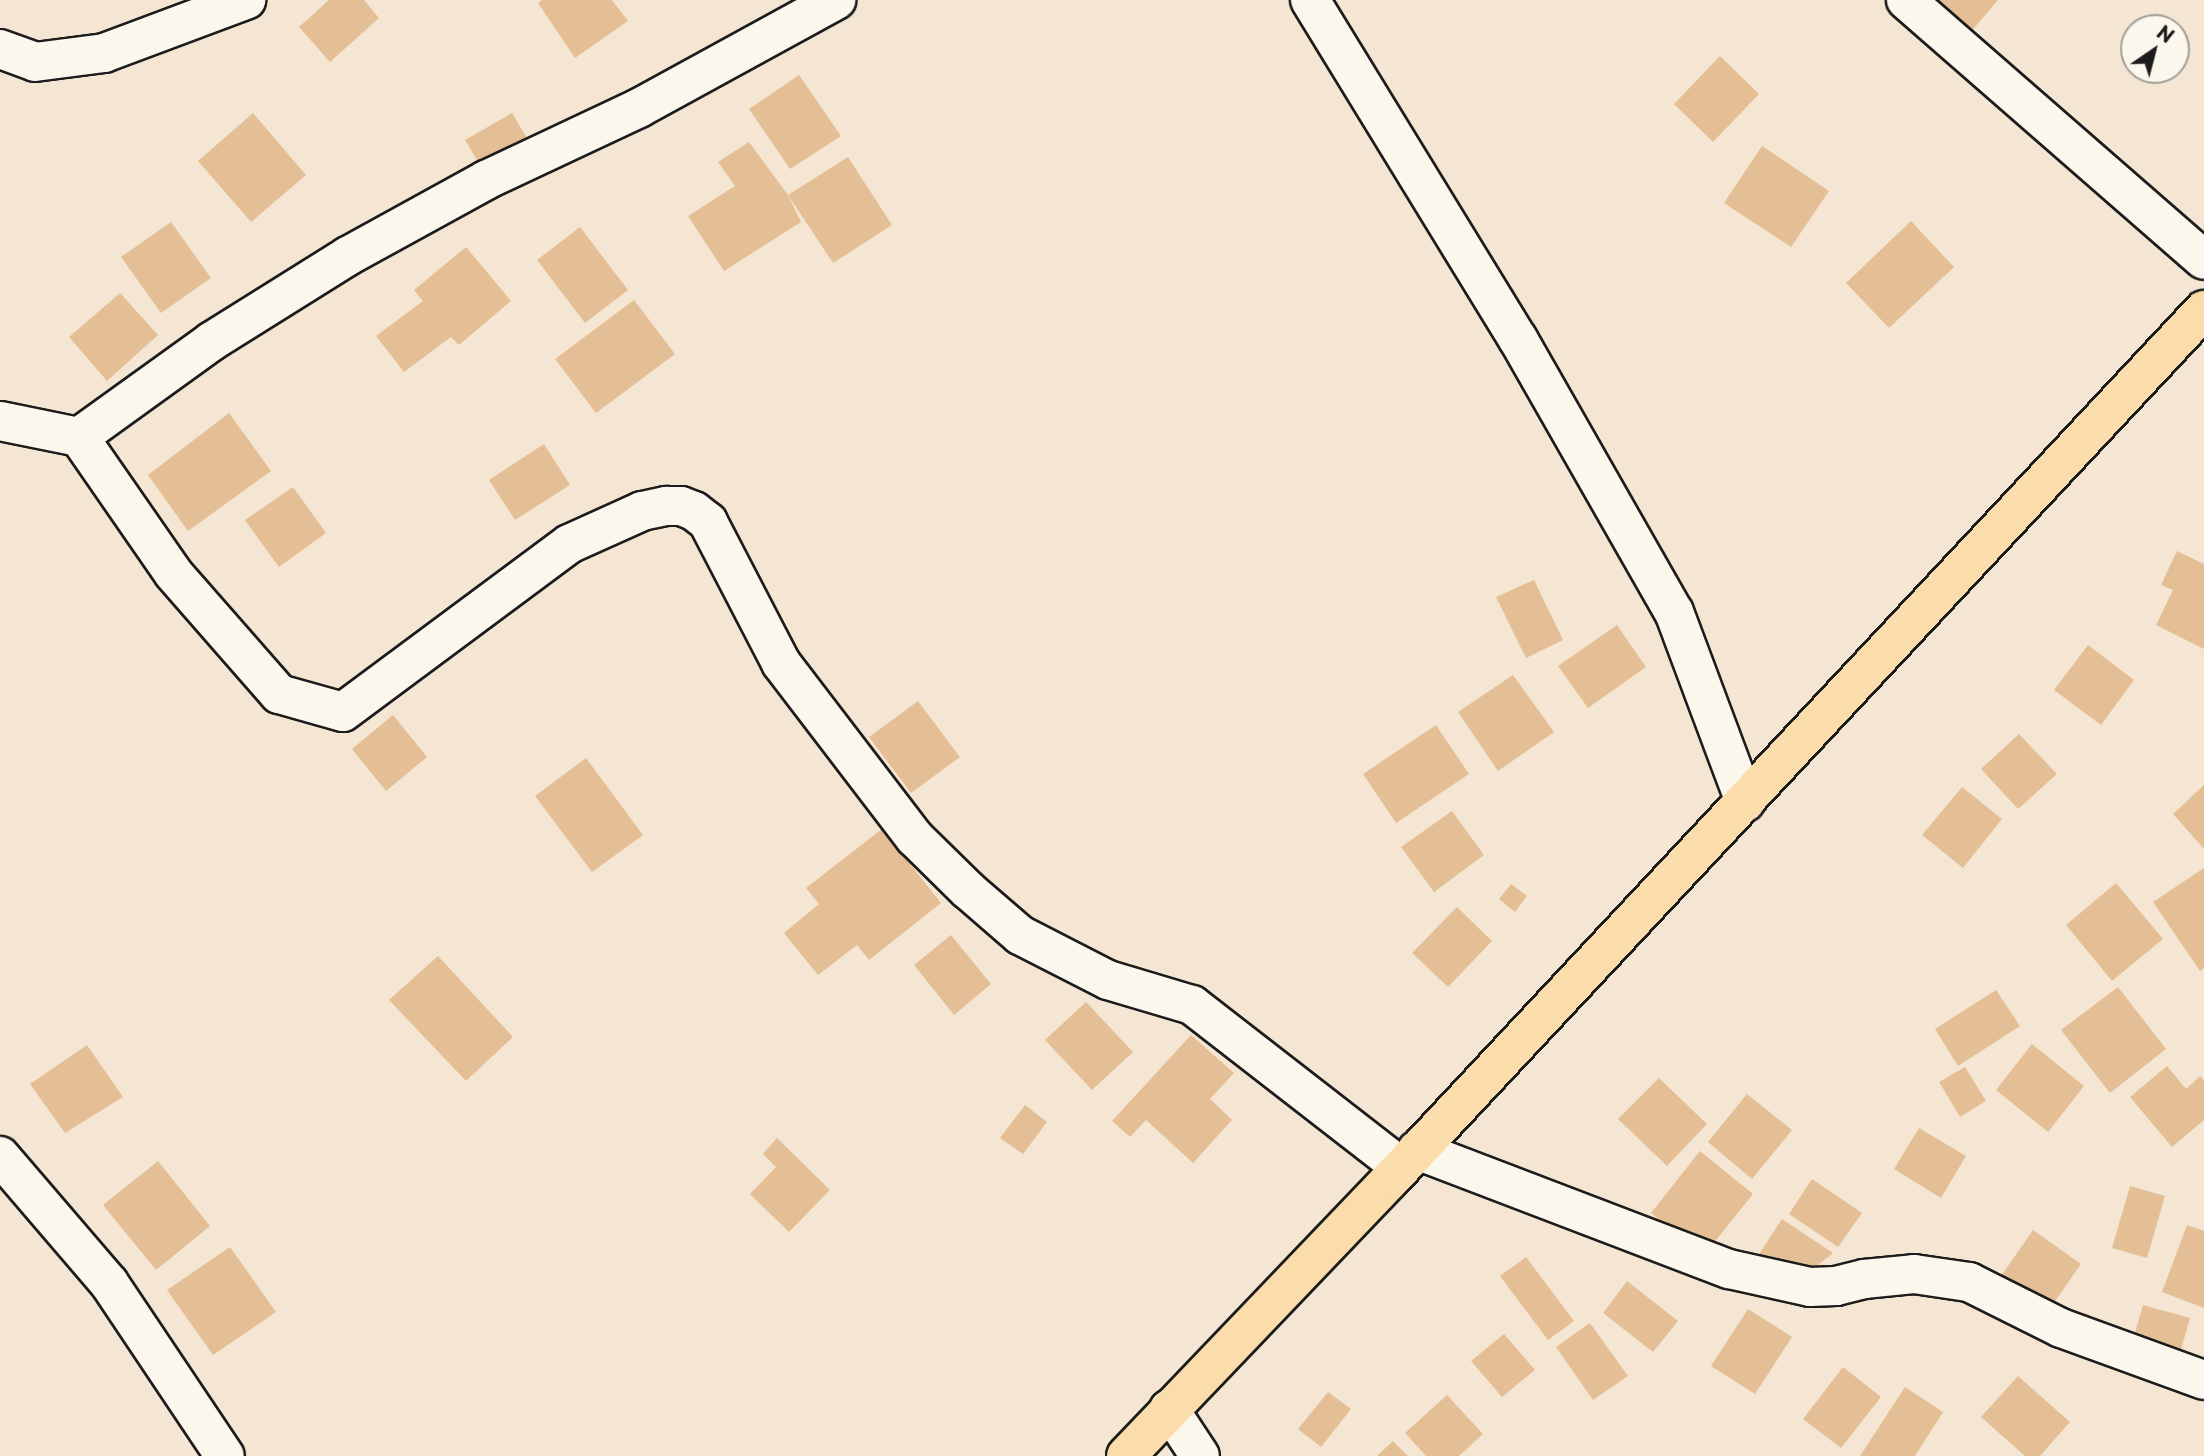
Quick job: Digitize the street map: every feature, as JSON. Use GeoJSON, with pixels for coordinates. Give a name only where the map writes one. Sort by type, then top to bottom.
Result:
{"type":"FeatureCollection","features":[{"type":"Feature","properties":{"kind":"main road"},"geometry":{"type":"LineString","coordinates":[[1126,1456],[1745,802],[2204,310]]}},
{"type":"Feature","properties":{"kind":"street"},"geometry":{"type":"LineString","coordinates":[[0,49],[35,62],[104,53],[246,0]]}},
{"type":"Feature","properties":{"kind":"street"},"geometry":{"type":"LineString","coordinates":[[79,437],[212,341],[359,249],[485,180],[639,108],[836,0]]}},
{"type":"Feature","properties":{"kind":"street"},"geometry":{"type":"LineString","coordinates":[[1310,0],[1518,339],[1674,612],[1745,802]]}},
{"type":"Feature","properties":{"kind":"street"},"geometry":{"type":"LineString","coordinates":[[1906,0],[2204,260]]}},
{"type":"Feature","properties":{"kind":"street"},"geometry":{"type":"LineString","coordinates":[[0,421],[79,437],[173,573],[279,694],[343,712],[569,544],[642,511],[673,506],[694,511],[708,522],[781,663],[915,838],[968,890],[1020,935],[1108,980],[1192,1005],[1409,1159],[1729,1269],[1810,1287],[1836,1286],[1864,1279],[1914,1274],[1969,1282],[2061,1328],[2204,1380]]}},
{"type":"Feature","properties":{"kind":"street"},"geometry":{"type":"LineString","coordinates":[[0,1156],[109,1283],[225,1456]]}},
{"type":"Feature","properties":{"kind":"street"},"geometry":{"type":"LineString","coordinates":[[1169,1409],[1200,1456]]}},
{"type":"Feature","properties":{"kind":"building"},"geometry":{"type":"Polygon","coordinates":[[[329,0],[364,0],[379,18],[330,62],[299,27],[329,0]]]}},
{"type":"Feature","properties":{"kind":"building"},"geometry":{"type":"Polygon","coordinates":[[[542,0],[612,0],[628,21],[575,58],[538,3],[542,0]]]}},
{"type":"Feature","properties":{"kind":"building"},"geometry":{"type":"Polygon","coordinates":[[[1917,0],[1998,0],[1964,40],[1917,0]]]}},
{"type":"Feature","properties":{"kind":"building"},"geometry":{"type":"Polygon","coordinates":[[[1720,56],[1759,94],[1713,142],[1674,104],[1720,56]]]}},
{"type":"Feature","properties":{"kind":"building"},"geometry":{"type":"Polygon","coordinates":[[[799,75],[841,136],[790,169],[749,109],[799,75]]]}},
{"type":"Feature","properties":{"kind":"building"},"geometry":{"type":"Polygon","coordinates":[[[253,113],[306,175],[251,222],[198,161],[253,113]]]}},
{"type":"Feature","properties":{"kind":"building"},"geometry":{"type":"Polygon","coordinates":[[[512,113],[530,143],[483,170],[465,140],[512,113]]]}},
{"type":"Feature","properties":{"kind":"building"},"geometry":{"type":"Polygon","coordinates":[[[749,142],[788,195],[801,222],[724,271],[688,216],[735,186],[718,162],[749,142]]]}},
{"type":"Feature","properties":{"kind":"building"},"geometry":{"type":"Polygon","coordinates":[[[1762,146],[1829,191],[1791,247],[1724,203],[1762,146]]]}},
{"type":"Feature","properties":{"kind":"building"},"geometry":{"type":"Polygon","coordinates":[[[848,157],[892,225],[833,263],[788,195],[848,157]]]}},
{"type":"Feature","properties":{"kind":"building"},"geometry":{"type":"Polygon","coordinates":[[[1911,221],[1954,267],[1889,328],[1846,283],[1911,221]]]}},
{"type":"Feature","properties":{"kind":"building"},"geometry":{"type":"Polygon","coordinates":[[[171,222],[211,278],[161,313],[121,257],[171,222]]]}},
{"type":"Feature","properties":{"kind":"building"},"geometry":{"type":"Polygon","coordinates":[[[580,227],[628,290],[585,323],[537,260],[580,227]]]}},
{"type":"Feature","properties":{"kind":"building"},"geometry":{"type":"Polygon","coordinates":[[[466,247],[511,301],[459,345],[451,337],[404,372],[376,336],[423,301],[414,290],[466,247]]]}},
{"type":"Feature","properties":{"kind":"building"},"geometry":{"type":"Polygon","coordinates":[[[120,293],[158,335],[107,381],[69,337],[120,293]]]}},
{"type":"Feature","properties":{"kind":"building"},"geometry":{"type":"Polygon","coordinates":[[[634,300],[675,354],[596,413],[555,359],[634,300]]]}},
{"type":"Feature","properties":{"kind":"building"},"geometry":{"type":"Polygon","coordinates":[[[229,413],[271,471],[188,531],[148,475],[229,413]]]}},
{"type":"Feature","properties":{"kind":"building"},"geometry":{"type":"Polygon","coordinates":[[[544,444],[570,485],[515,520],[489,480],[544,444]]]}},
{"type":"Feature","properties":{"kind":"building"},"geometry":{"type":"Polygon","coordinates":[[[293,487],[326,533],[279,567],[245,520],[293,487]]]}},
{"type":"Feature","properties":{"kind":"building"},"geometry":{"type":"Polygon","coordinates":[[[2177,551],[2204,564],[2204,649],[2156,625],[2173,590],[2161,585],[2177,551]]]}},
{"type":"Feature","properties":{"kind":"building"},"geometry":{"type":"Polygon","coordinates":[[[1534,580],[1563,640],[1526,658],[1496,597],[1534,580]]]}},
{"type":"Feature","properties":{"kind":"building"},"geometry":{"type":"Polygon","coordinates":[[[1617,625],[1646,667],[1588,708],[1558,666],[1617,625]]]}},
{"type":"Feature","properties":{"kind":"building"},"geometry":{"type":"Polygon","coordinates":[[[2088,645],[2134,680],[2101,725],[2054,690],[2088,645]]]}},
{"type":"Feature","properties":{"kind":"building"},"geometry":{"type":"Polygon","coordinates":[[[1513,675],[1554,732],[1498,771],[1458,712],[1513,675]]]}},
{"type":"Feature","properties":{"kind":"building"},"geometry":{"type":"Polygon","coordinates":[[[918,701],[960,757],[911,793],[869,737],[918,701]]]}},
{"type":"Feature","properties":{"kind":"building"},"geometry":{"type":"Polygon","coordinates":[[[393,715],[427,757],[386,791],[352,749],[393,715]]]}},
{"type":"Feature","properties":{"kind":"building"},"geometry":{"type":"Polygon","coordinates":[[[1436,725],[1469,774],[1396,823],[1363,774],[1436,725]]]}},
{"type":"Feature","properties":{"kind":"building"},"geometry":{"type":"Polygon","coordinates":[[[2019,734],[2057,774],[2018,809],[1981,769],[2019,734]]]}},
{"type":"Feature","properties":{"kind":"building"},"geometry":{"type":"Polygon","coordinates":[[[586,758],[643,835],[592,872],[535,796],[586,758]]]}},
{"type":"Feature","properties":{"kind":"building"},"geometry":{"type":"Polygon","coordinates":[[[2204,785],[2204,849],[2173,814],[2204,785]]]}},
{"type":"Feature","properties":{"kind":"building"},"geometry":{"type":"Polygon","coordinates":[[[1962,787],[2002,819],[1963,868],[1922,835],[1962,787]]]}},
{"type":"Feature","properties":{"kind":"building"},"geometry":{"type":"Polygon","coordinates":[[[1452,811],[1484,855],[1434,892],[1401,847],[1452,811]]]}},
{"type":"Feature","properties":{"kind":"building"},"geometry":{"type":"Polygon","coordinates":[[[882,829],[941,903],[869,960],[857,945],[818,975],[784,933],[819,904],[806,888],[882,829]]]}},
{"type":"Feature","properties":{"kind":"building"},"geometry":{"type":"Polygon","coordinates":[[[2204,868],[2204,968],[2200,971],[2153,902],[2204,868]]]}},
{"type":"Feature","properties":{"kind":"building"},"geometry":{"type":"Polygon","coordinates":[[[2116,883],[2163,939],[2112,981],[2066,925],[2116,883]]]}},
{"type":"Feature","properties":{"kind":"building"},"geometry":{"type":"Polygon","coordinates":[[[1511,884],[1527,896],[1515,912],[1499,899],[1511,884]]]}},
{"type":"Feature","properties":{"kind":"building"},"geometry":{"type":"Polygon","coordinates":[[[1457,907],[1492,941],[1448,987],[1412,953],[1457,907]]]}},
{"type":"Feature","properties":{"kind":"building"},"geometry":{"type":"Polygon","coordinates":[[[951,935],[991,984],[954,1015],[914,965],[951,935]]]}},
{"type":"Feature","properties":{"kind":"building"},"geometry":{"type":"Polygon","coordinates":[[[438,956],[513,1037],[466,1081],[389,1000],[438,956]]]}},
{"type":"Feature","properties":{"kind":"building"},"geometry":{"type":"Polygon","coordinates":[[[2118,987],[2166,1049],[2110,1093],[2061,1030],[2118,987]]]}},
{"type":"Feature","properties":{"kind":"building"},"geometry":{"type":"Polygon","coordinates":[[[1996,990],[2020,1026],[1958,1066],[1935,1029],[1996,990]]]}},
{"type":"Feature","properties":{"kind":"building"},"geometry":{"type":"Polygon","coordinates":[[[1086,1002],[1133,1052],[1092,1090],[1045,1040],[1086,1002]]]}},
{"type":"Feature","properties":{"kind":"building"},"geometry":{"type":"Polygon","coordinates":[[[1191,1035],[1234,1073],[1210,1099],[1232,1120],[1193,1163],[1146,1120],[1130,1137],[1112,1121],[1191,1035]]]}},
{"type":"Feature","properties":{"kind":"building"},"geometry":{"type":"Polygon","coordinates":[[[2032,1044],[2084,1086],[2048,1132],[1996,1090],[2032,1044]]]}},
{"type":"Feature","properties":{"kind":"building"},"geometry":{"type":"Polygon","coordinates":[[[87,1045],[123,1097],[65,1133],[30,1084],[87,1045]]]}},
{"type":"Feature","properties":{"kind":"building"},"geometry":{"type":"Polygon","coordinates":[[[2167,1066],[2186,1089],[2200,1076],[2204,1080],[2204,1120],[2172,1147],[2130,1097],[2167,1066]]]}},
{"type":"Feature","properties":{"kind":"building"},"geometry":{"type":"Polygon","coordinates":[[[1965,1067],[1986,1101],[1960,1117],[1939,1082],[1965,1067]]]}},
{"type":"Feature","properties":{"kind":"building"},"geometry":{"type":"Polygon","coordinates":[[[1659,1078],[1707,1124],[1667,1166],[1618,1119],[1659,1078]]]}},
{"type":"Feature","properties":{"kind":"building"},"geometry":{"type":"Polygon","coordinates":[[[1747,1094],[1792,1130],[1752,1179],[1708,1142],[1747,1094]]]}},
{"type":"Feature","properties":{"kind":"building"},"geometry":{"type":"Polygon","coordinates":[[[1025,1105],[1047,1122],[1023,1154],[1000,1138],[1025,1105]]]}},
{"type":"Feature","properties":{"kind":"building"},"geometry":{"type":"Polygon","coordinates":[[[1919,1128],[1966,1156],[1941,1198],[1894,1169],[1919,1128]]]}},
{"type":"Feature","properties":{"kind":"building"},"geometry":{"type":"Polygon","coordinates":[[[777,1138],[830,1190],[789,1232],[750,1194],[776,1167],[763,1154],[777,1138]]]}},
{"type":"Feature","properties":{"kind":"building"},"geometry":{"type":"Polygon","coordinates":[[[1700,1151],[1753,1194],[1704,1255],[1651,1213],[1700,1151]]]}},
{"type":"Feature","properties":{"kind":"building"},"geometry":{"type":"Polygon","coordinates":[[[158,1161],[210,1226],[156,1270],[103,1205],[158,1161]]]}},
{"type":"Feature","properties":{"kind":"building"},"geometry":{"type":"Polygon","coordinates":[[[1812,1179],[1862,1213],[1838,1247],[1789,1214],[1812,1179]]]}},
{"type":"Feature","properties":{"kind":"building"},"geometry":{"type":"Polygon","coordinates":[[[2130,1186],[2165,1196],[2147,1258],[2112,1248],[2130,1186]]]}},
{"type":"Feature","properties":{"kind":"building"},"geometry":{"type":"Polygon","coordinates":[[[1782,1219],[1833,1253],[1805,1275],[1754,1262],[1782,1219]]]}},
{"type":"Feature","properties":{"kind":"building"},"geometry":{"type":"Polygon","coordinates":[[[2187,1225],[2204,1231],[2204,1308],[2162,1292],[2187,1225]]]}},
{"type":"Feature","properties":{"kind":"building"},"geometry":{"type":"Polygon","coordinates":[[[2033,1230],[2081,1264],[2047,1313],[1999,1279],[2033,1230]]]}},
{"type":"Feature","properties":{"kind":"building"},"geometry":{"type":"Polygon","coordinates":[[[230,1247],[276,1312],[213,1355],[167,1290],[230,1247]]]}},
{"type":"Feature","properties":{"kind":"building"},"geometry":{"type":"Polygon","coordinates":[[[1526,1257],[1574,1321],[1548,1340],[1500,1276],[1526,1257]]]}},
{"type":"Feature","properties":{"kind":"building"},"geometry":{"type":"Polygon","coordinates":[[[1627,1281],[1678,1321],[1653,1352],[1603,1313],[1627,1281]]]}},
{"type":"Feature","properties":{"kind":"building"},"geometry":{"type":"Polygon","coordinates":[[[2143,1305],[2190,1318],[2178,1360],[2131,1347],[2143,1305]]]}},
{"type":"Feature","properties":{"kind":"building"},"geometry":{"type":"Polygon","coordinates":[[[1748,1309],[1792,1337],[1755,1394],[1711,1366],[1748,1309]]]}},
{"type":"Feature","properties":{"kind":"building"},"geometry":{"type":"Polygon","coordinates":[[[1590,1323],[1628,1376],[1593,1400],[1556,1347],[1590,1323]]]}},
{"type":"Feature","properties":{"kind":"building"},"geometry":{"type":"Polygon","coordinates":[[[1504,1334],[1535,1370],[1502,1397],[1471,1361],[1504,1334]]]}},
{"type":"Feature","properties":{"kind":"building"},"geometry":{"type":"Polygon","coordinates":[[[1843,1367],[1881,1397],[1841,1448],[1803,1419],[1843,1367]]]}},
{"type":"Feature","properties":{"kind":"building"},"geometry":{"type":"Polygon","coordinates":[[[2018,1376],[2070,1422],[2040,1456],[2025,1456],[1981,1417],[2018,1376]]]}},
{"type":"Feature","properties":{"kind":"building"},"geometry":{"type":"Polygon","coordinates":[[[1905,1387],[1943,1412],[1915,1456],[1860,1456],[1905,1387]]]}},
{"type":"Feature","properties":{"kind":"building"},"geometry":{"type":"Polygon","coordinates":[[[1328,1392],[1351,1409],[1321,1447],[1298,1429],[1328,1392]]]}},
{"type":"Feature","properties":{"kind":"building"},"geometry":{"type":"Polygon","coordinates":[[[1447,1395],[1483,1434],[1459,1456],[1426,1456],[1405,1433],[1447,1395]]]}},
{"type":"Feature","properties":{"kind":"building"},"geometry":{"type":"Polygon","coordinates":[[[1393,1441],[1408,1456],[1377,1456],[1393,1441]]]}}]}
